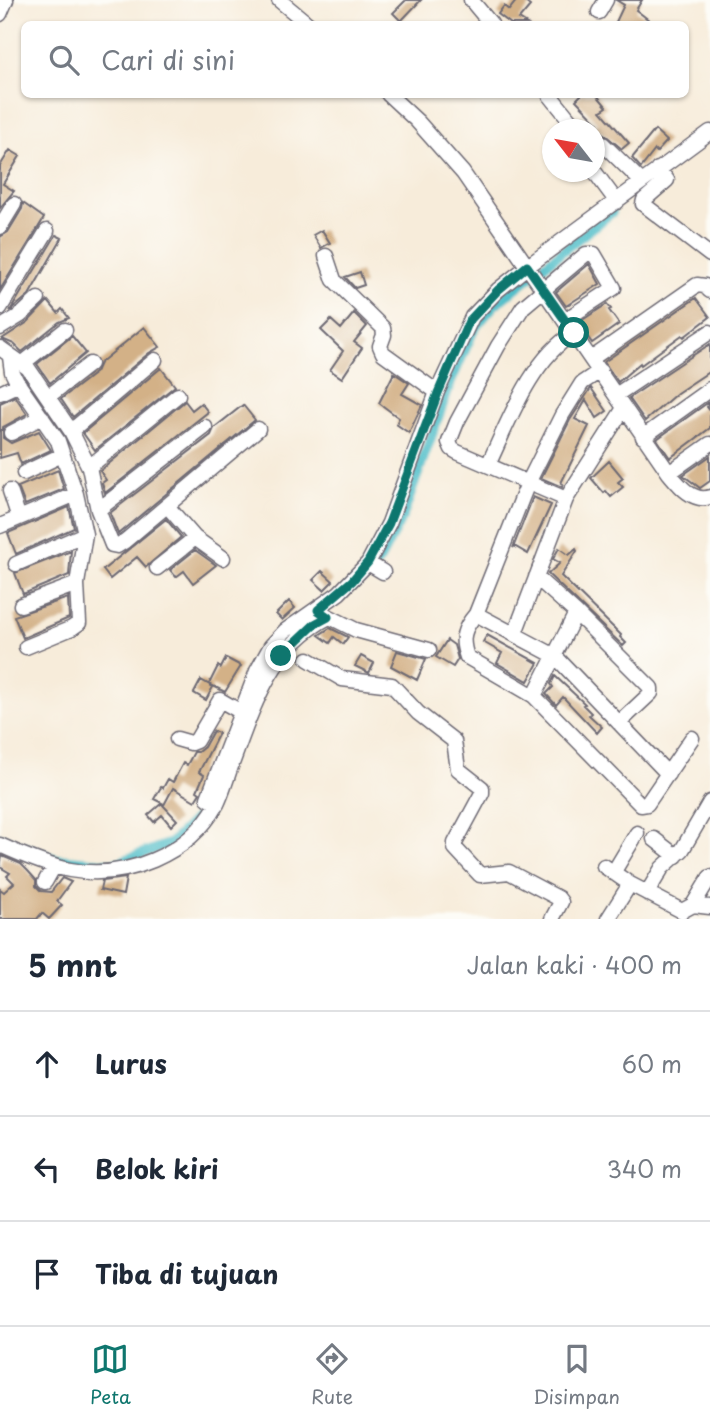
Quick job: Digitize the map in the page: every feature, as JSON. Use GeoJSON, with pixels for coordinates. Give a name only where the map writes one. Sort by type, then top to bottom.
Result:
{"type":"FeatureCollection","features":[{"type":"Feature","properties":{"kind":"street"},"geometry":{"type":"LineString","coordinates":[[0,14],[6,0]]}},
{"type":"Feature","properties":{"kind":"street"},"geometry":{"type":"LineString","coordinates":[[279,0],[304,21]]}},
{"type":"Feature","properties":{"kind":"street"},"geometry":{"type":"LineString","coordinates":[[471,0],[488,21]]}},
{"type":"Feature","properties":{"kind":"street"},"geometry":{"type":"LineString","coordinates":[[392,98],[417,121],[463,173],[669,473],[681,487],[696,497],[703,500],[710,498]]}},
{"type":"Feature","properties":{"kind":"street"},"geometry":{"type":"LineString","coordinates":[[552,98],[570,119]]}},
{"type":"Feature","properties":{"kind":"street"},"geometry":{"type":"LineString","coordinates":[[0,845],[68,870],[96,872],[136,867],[160,858],[192,834],[213,802],[272,667],[315,624],[352,581],[374,567],[438,393],[472,317],[498,290],[642,182],[662,173],[710,132]]}},
{"type":"Feature","properties":{"kind":"street"},"geometry":{"type":"LineString","coordinates":[[605,146],[642,182]]}},
{"type":"Feature","properties":{"kind":"street"},"geometry":{"type":"LineString","coordinates":[[662,173],[665,183],[644,200],[643,204],[710,256]]}},
{"type":"Feature","properties":{"kind":"street"},"geometry":{"type":"LineString","coordinates":[[602,182],[617,202]]}},
{"type":"Feature","properties":{"kind":"street"},"geometry":{"type":"LineString","coordinates":[[0,227],[14,204]]}},
{"type":"Feature","properties":{"kind":"street"},"geometry":{"type":"LineString","coordinates":[[0,308],[47,231]]}},
{"type":"Feature","properties":{"kind":"street"},"geometry":{"type":"LineString","coordinates":[[565,320],[614,288],[594,254],[586,254],[542,287],[523,307],[498,346],[450,438],[452,449],[566,499]]}},
{"type":"Feature","properties":{"kind":"street"},"geometry":{"type":"LineString","coordinates":[[326,256],[334,280],[383,328],[384,335],[380,346],[383,353],[438,393]]}},
{"type":"Feature","properties":{"kind":"street"},"geometry":{"type":"LineString","coordinates":[[692,738],[646,806],[641,805],[534,696],[467,657],[463,631],[476,614],[528,483],[579,387],[595,365],[697,285],[705,286],[710,291]]}},
{"type":"Feature","properties":{"kind":"street"},"geometry":{"type":"LineString","coordinates":[[0,328],[21,315],[38,299]]}},
{"type":"Feature","properties":{"kind":"street"},"geometry":{"type":"LineString","coordinates":[[11,356],[65,330]]}},
{"type":"Feature","properties":{"kind":"street"},"geometry":{"type":"LineString","coordinates":[[515,634],[566,499],[620,402],[710,332]]}},
{"type":"Feature","properties":{"kind":"street"},"geometry":{"type":"LineString","coordinates":[[488,465],[523,393],[549,354],[574,333]]}},
{"type":"Feature","properties":{"kind":"street"},"geometry":{"type":"LineString","coordinates":[[11,356],[12,372],[58,441],[76,494],[85,534],[77,584],[80,619],[77,625],[26,647]]}},
{"type":"Feature","properties":{"kind":"street"},"geometry":{"type":"LineString","coordinates":[[11,356],[49,396],[71,431],[89,467],[98,510],[110,542],[117,546],[168,507],[258,429]]}},
{"type":"Feature","properties":{"kind":"street"},"geometry":{"type":"LineString","coordinates":[[71,431],[155,360]]}},
{"type":"Feature","properties":{"kind":"street"},"geometry":{"type":"LineString","coordinates":[[49,396],[90,364]]}},
{"type":"Feature","properties":{"kind":"street"},"geometry":{"type":"LineString","coordinates":[[0,393],[19,384]]}},
{"type":"Feature","properties":{"kind":"street"},"geometry":{"type":"LineString","coordinates":[[643,437],[710,389]]}},
{"type":"Feature","properties":{"kind":"street"},"geometry":{"type":"LineString","coordinates":[[89,467],[178,395]]}},
{"type":"Feature","properties":{"kind":"street"},"geometry":{"type":"LineString","coordinates":[[11,433],[42,417]]}},
{"type":"Feature","properties":{"kind":"street"},"geometry":{"type":"LineString","coordinates":[[98,510],[205,426]]}},
{"type":"Feature","properties":{"kind":"street"},"geometry":{"type":"LineString","coordinates":[[669,473],[710,444]]}},
{"type":"Feature","properties":{"kind":"street"},"geometry":{"type":"LineString","coordinates":[[24,473],[62,454]]}},
{"type":"Feature","properties":{"kind":"street"},"geometry":{"type":"LineString","coordinates":[[10,491],[19,518]]}},
{"type":"Feature","properties":{"kind":"street"},"geometry":{"type":"LineString","coordinates":[[0,526],[76,494]]}},
{"type":"Feature","properties":{"kind":"street"},"geometry":{"type":"LineString","coordinates":[[168,507],[195,538],[223,558]]}},
{"type":"Feature","properties":{"kind":"street"},"geometry":{"type":"LineString","coordinates":[[16,564],[85,534]]}},
{"type":"Feature","properties":{"kind":"street"},"geometry":{"type":"LineString","coordinates":[[157,568],[195,538]]}},
{"type":"Feature","properties":{"kind":"street"},"geometry":{"type":"LineString","coordinates":[[536,577],[576,613],[652,690],[619,723]]}},
{"type":"Feature","properties":{"kind":"street"},"geometry":{"type":"LineString","coordinates":[[21,605],[77,584]]}},
{"type":"Feature","properties":{"kind":"street"},"geometry":{"type":"LineString","coordinates":[[323,613],[356,630],[429,650]]}},
{"type":"Feature","properties":{"kind":"street"},"geometry":{"type":"LineString","coordinates":[[534,696],[576,613]]}},
{"type":"Feature","properties":{"kind":"street"},"geometry":{"type":"LineString","coordinates":[[476,614],[555,656],[668,774]]}},
{"type":"Feature","properties":{"kind":"street"},"geometry":{"type":"LineString","coordinates":[[213,802],[241,712],[257,671],[290,648]]}},
{"type":"Feature","properties":{"kind":"street"},"geometry":{"type":"LineString","coordinates":[[290,648],[342,679],[392,685],[418,713],[454,741],[458,769],[482,788],[455,848],[480,875],[509,872],[558,898],[561,902],[552,919]]}},
{"type":"Feature","properties":{"kind":"street"},"geometry":{"type":"LineString","coordinates":[[177,739],[191,743],[196,741],[220,700],[241,712]]}},
{"type":"Feature","properties":{"kind":"street"},"geometry":{"type":"LineString","coordinates":[[647,893],[662,868],[682,850],[710,802]]}},
{"type":"Feature","properties":{"kind":"street"},"geometry":{"type":"LineString","coordinates":[[637,833],[609,869],[630,884],[682,911],[693,905],[710,877]]}},
{"type":"Feature","properties":{"kind":"street"},"geometry":{"type":"LineString","coordinates":[[654,838],[676,856]]}},
{"type":"Feature","properties":{"kind":"street"},"geometry":{"type":"LineString","coordinates":[[46,882],[54,866]]}},
{"type":"Feature","properties":{"kind":"street"},"geometry":{"type":"LineString","coordinates":[[608,919],[630,884]]}},
{"type":"Feature","properties":{"kind":"street"},"geometry":{"type":"LineString","coordinates":[[693,905],[710,907]]}},
{"type":"Feature","properties":{"kind":"building"},"geometry":{"type":"Polygon","coordinates":[[[406,0],[421,0],[401,21],[393,13],[406,0]]]}},
{"type":"Feature","properties":{"kind":"building"},"geometry":{"type":"Polygon","coordinates":[[[517,0],[523,0],[530,6],[519,19],[522,21],[507,21],[498,14],[504,6],[509,10],[517,0]]]}},
{"type":"Feature","properties":{"kind":"building"},"geometry":{"type":"Polygon","coordinates":[[[616,0],[642,0],[636,10],[650,21],[616,21],[624,5],[616,0]]]}},
{"type":"Feature","properties":{"kind":"building"},"geometry":{"type":"Polygon","coordinates":[[[578,98],[599,98],[607,107],[601,111],[629,143],[622,149],[605,135],[605,119],[594,119],[576,100],[578,98]]]}},
{"type":"Feature","properties":{"kind":"building"},"geometry":{"type":"Polygon","coordinates":[[[655,130],[667,141],[657,152],[655,150],[641,168],[632,158],[655,130]]]}},
{"type":"Feature","properties":{"kind":"building"},"geometry":{"type":"Polygon","coordinates":[[[10,150],[20,156],[3,184],[14,191],[0,208],[0,166],[10,150]]]}},
{"type":"Feature","properties":{"kind":"building"},"geometry":{"type":"Polygon","coordinates":[[[23,203],[44,218],[0,290],[0,237],[8,232],[23,203]]]}},
{"type":"Feature","properties":{"kind":"building"},"geometry":{"type":"Polygon","coordinates":[[[322,230],[330,243],[321,248],[313,235],[322,230]]]}},
{"type":"Feature","properties":{"kind":"building"},"geometry":{"type":"Polygon","coordinates":[[[56,235],[62,238],[29,295],[10,311],[56,235]]]}},
{"type":"Feature","properties":{"kind":"building"},"geometry":{"type":"Polygon","coordinates":[[[589,264],[600,284],[566,306],[556,292],[589,264]]]}},
{"type":"Feature","properties":{"kind":"building"},"geometry":{"type":"Polygon","coordinates":[[[360,272],[364,285],[355,288],[345,277],[360,272]]]}},
{"type":"Feature","properties":{"kind":"building"},"geometry":{"type":"Polygon","coordinates":[[[696,298],[710,317],[684,337],[682,335],[641,365],[640,363],[618,382],[604,362],[696,298]]]}},
{"type":"Feature","properties":{"kind":"building"},"geometry":{"type":"Polygon","coordinates":[[[48,301],[58,313],[62,309],[69,318],[59,322],[22,352],[14,344],[2,339],[28,322],[48,301]]]}},
{"type":"Feature","properties":{"kind":"building"},"geometry":{"type":"Polygon","coordinates":[[[607,304],[619,324],[592,343],[578,323],[607,304]]]}},
{"type":"Feature","properties":{"kind":"building"},"geometry":{"type":"Polygon","coordinates":[[[354,313],[367,326],[354,342],[362,348],[342,378],[330,370],[343,351],[321,330],[331,320],[341,329],[354,313]]]}},
{"type":"Feature","properties":{"kind":"building"},"geometry":{"type":"Polygon","coordinates":[[[144,327],[160,347],[149,353],[73,417],[61,399],[96,372],[100,363],[144,327]]]}},
{"type":"Feature","properties":{"kind":"building"},"geometry":{"type":"Polygon","coordinates":[[[72,336],[86,353],[50,383],[37,364],[72,336]]]}},
{"type":"Feature","properties":{"kind":"building"},"geometry":{"type":"Polygon","coordinates":[[[710,344],[710,371],[677,393],[645,421],[629,398],[710,344]]]}},
{"type":"Feature","properties":{"kind":"building"},"geometry":{"type":"Polygon","coordinates":[[[161,368],[175,386],[95,450],[83,433],[161,368]]]}},
{"type":"Feature","properties":{"kind":"building"},"geometry":{"type":"Polygon","coordinates":[[[394,373],[409,383],[402,394],[422,405],[409,433],[396,424],[399,418],[379,403],[394,373]]]}},
{"type":"Feature","properties":{"kind":"building"},"geometry":{"type":"Polygon","coordinates":[[[591,388],[607,411],[597,418],[586,400],[575,419],[589,426],[561,483],[562,487],[541,478],[570,420],[591,388]]]}},
{"type":"Feature","properties":{"kind":"building"},"geometry":{"type":"Polygon","coordinates":[[[15,396],[27,414],[3,427],[3,438],[11,443],[39,431],[51,450],[21,464],[17,453],[0,458],[0,403],[15,396]]]}},
{"type":"Feature","properties":{"kind":"building"},"geometry":{"type":"Polygon","coordinates":[[[185,401],[192,410],[201,403],[208,412],[105,493],[102,483],[106,480],[100,471],[185,401]]]}},
{"type":"Feature","properties":{"kind":"building"},"geometry":{"type":"Polygon","coordinates":[[[710,401],[707,407],[710,411],[710,428],[670,458],[657,439],[710,401]]]}},
{"type":"Feature","properties":{"kind":"building"},"geometry":{"type":"Polygon","coordinates":[[[243,405],[255,420],[118,534],[110,513],[211,435],[214,428],[243,405]]]}},
{"type":"Feature","properties":{"kind":"building"},"geometry":{"type":"Polygon","coordinates":[[[710,456],[710,481],[700,488],[683,475],[710,456]]]}},
{"type":"Feature","properties":{"kind":"building"},"geometry":{"type":"Polygon","coordinates":[[[609,461],[623,478],[618,482],[623,487],[611,497],[591,478],[609,461]]]}},
{"type":"Feature","properties":{"kind":"building"},"geometry":{"type":"Polygon","coordinates":[[[58,470],[64,489],[25,505],[18,487],[58,470]]]}},
{"type":"Feature","properties":{"kind":"building"},"geometry":{"type":"Polygon","coordinates":[[[533,497],[551,505],[528,554],[514,546],[513,548],[533,497]]]}},
{"type":"Feature","properties":{"kind":"building"},"geometry":{"type":"Polygon","coordinates":[[[69,507],[74,528],[16,554],[8,533],[69,507]]]}},
{"type":"Feature","properties":{"kind":"building"},"geometry":{"type":"Polygon","coordinates":[[[166,519],[181,537],[146,567],[137,557],[110,579],[103,570],[166,519]]]}},
{"type":"Feature","properties":{"kind":"building"},"geometry":{"type":"Polygon","coordinates":[[[559,548],[569,555],[576,549],[561,576],[621,635],[626,643],[623,646],[548,574],[560,563],[553,559],[559,548]]]}},
{"type":"Feature","properties":{"kind":"building"},"geometry":{"type":"Polygon","coordinates":[[[195,550],[216,565],[193,583],[184,571],[176,577],[170,570],[195,550]]]}},
{"type":"Feature","properties":{"kind":"building"},"geometry":{"type":"Polygon","coordinates":[[[71,551],[69,575],[23,594],[15,573],[71,551]]]}},
{"type":"Feature","properties":{"kind":"building"},"geometry":{"type":"Polygon","coordinates":[[[322,571],[333,581],[324,590],[313,580],[322,571]]]}},
{"type":"Feature","properties":{"kind":"building"},"geometry":{"type":"Polygon","coordinates":[[[68,598],[69,618],[23,638],[14,616],[68,598]]]}},
{"type":"Feature","properties":{"kind":"building"},"geometry":{"type":"Polygon","coordinates":[[[289,601],[295,608],[282,620],[276,614],[289,601]]]}},
{"type":"Feature","properties":{"kind":"building"},"geometry":{"type":"Polygon","coordinates":[[[330,628],[348,637],[343,644],[334,637],[330,643],[319,635],[330,628]]]}},
{"type":"Feature","properties":{"kind":"building"},"geometry":{"type":"Polygon","coordinates":[[[487,635],[538,663],[528,681],[497,663],[502,653],[483,642],[487,635]]]}},
{"type":"Feature","properties":{"kind":"building"},"geometry":{"type":"Polygon","coordinates":[[[447,640],[454,645],[458,659],[453,667],[436,657],[447,640]]]}},
{"type":"Feature","properties":{"kind":"building"},"geometry":{"type":"Polygon","coordinates":[[[397,651],[426,659],[417,680],[391,666],[397,651]]]}},
{"type":"Feature","properties":{"kind":"building"},"geometry":{"type":"Polygon","coordinates":[[[361,656],[374,663],[369,673],[355,666],[361,656]]]}},
{"type":"Feature","properties":{"kind":"building"},"geometry":{"type":"Polygon","coordinates":[[[226,658],[241,666],[225,692],[209,684],[218,666],[221,668],[226,658]]]}},
{"type":"Feature","properties":{"kind":"building"},"geometry":{"type":"Polygon","coordinates":[[[555,676],[585,704],[583,705],[591,713],[589,715],[602,727],[597,733],[563,697],[556,705],[546,694],[553,687],[551,684],[555,676]]]}},
{"type":"Feature","properties":{"kind":"building"},"geometry":{"type":"Polygon","coordinates":[[[201,680],[213,687],[206,700],[194,693],[201,680]]]}},
{"type":"Feature","properties":{"kind":"building"},"geometry":{"type":"Polygon","coordinates":[[[213,731],[219,733],[199,772],[204,775],[197,791],[200,793],[195,801],[173,788],[164,805],[162,804],[177,820],[171,826],[162,815],[154,822],[148,815],[162,803],[154,799],[161,787],[163,788],[168,779],[173,782],[183,763],[187,765],[194,752],[204,747],[213,731]]]}},
{"type":"Feature","properties":{"kind":"building"},"geometry":{"type":"Polygon","coordinates":[[[2,856],[21,864],[36,880],[36,886],[41,891],[51,892],[62,878],[71,882],[57,901],[62,905],[49,919],[42,913],[37,919],[0,919],[0,889],[4,892],[14,883],[7,876],[10,873],[0,867],[2,856]]]}},
{"type":"Feature","properties":{"kind":"building"},"geometry":{"type":"Polygon","coordinates":[[[126,878],[123,895],[100,890],[102,881],[126,878]]]}},
{"type":"Feature","properties":{"kind":"waterway"},"geometry":{"type":"LineString","coordinates":[[370,571],[379,561],[403,515],[450,384],[474,329],[494,305],[612,212]]}},
{"type":"Feature","properties":{"kind":"waterway"},"geometry":{"type":"LineString","coordinates":[[0,838],[55,859],[114,864],[171,843],[204,811],[212,799]]}},
{"type":"Feature","properties":{"kind":"route"},"geometry":{"type":"LineString","coordinates":[[281,656],[315,624],[328,617],[318,610],[352,581],[368,562],[389,523],[467,324],[478,310],[527,266],[574,333]]}}]}
